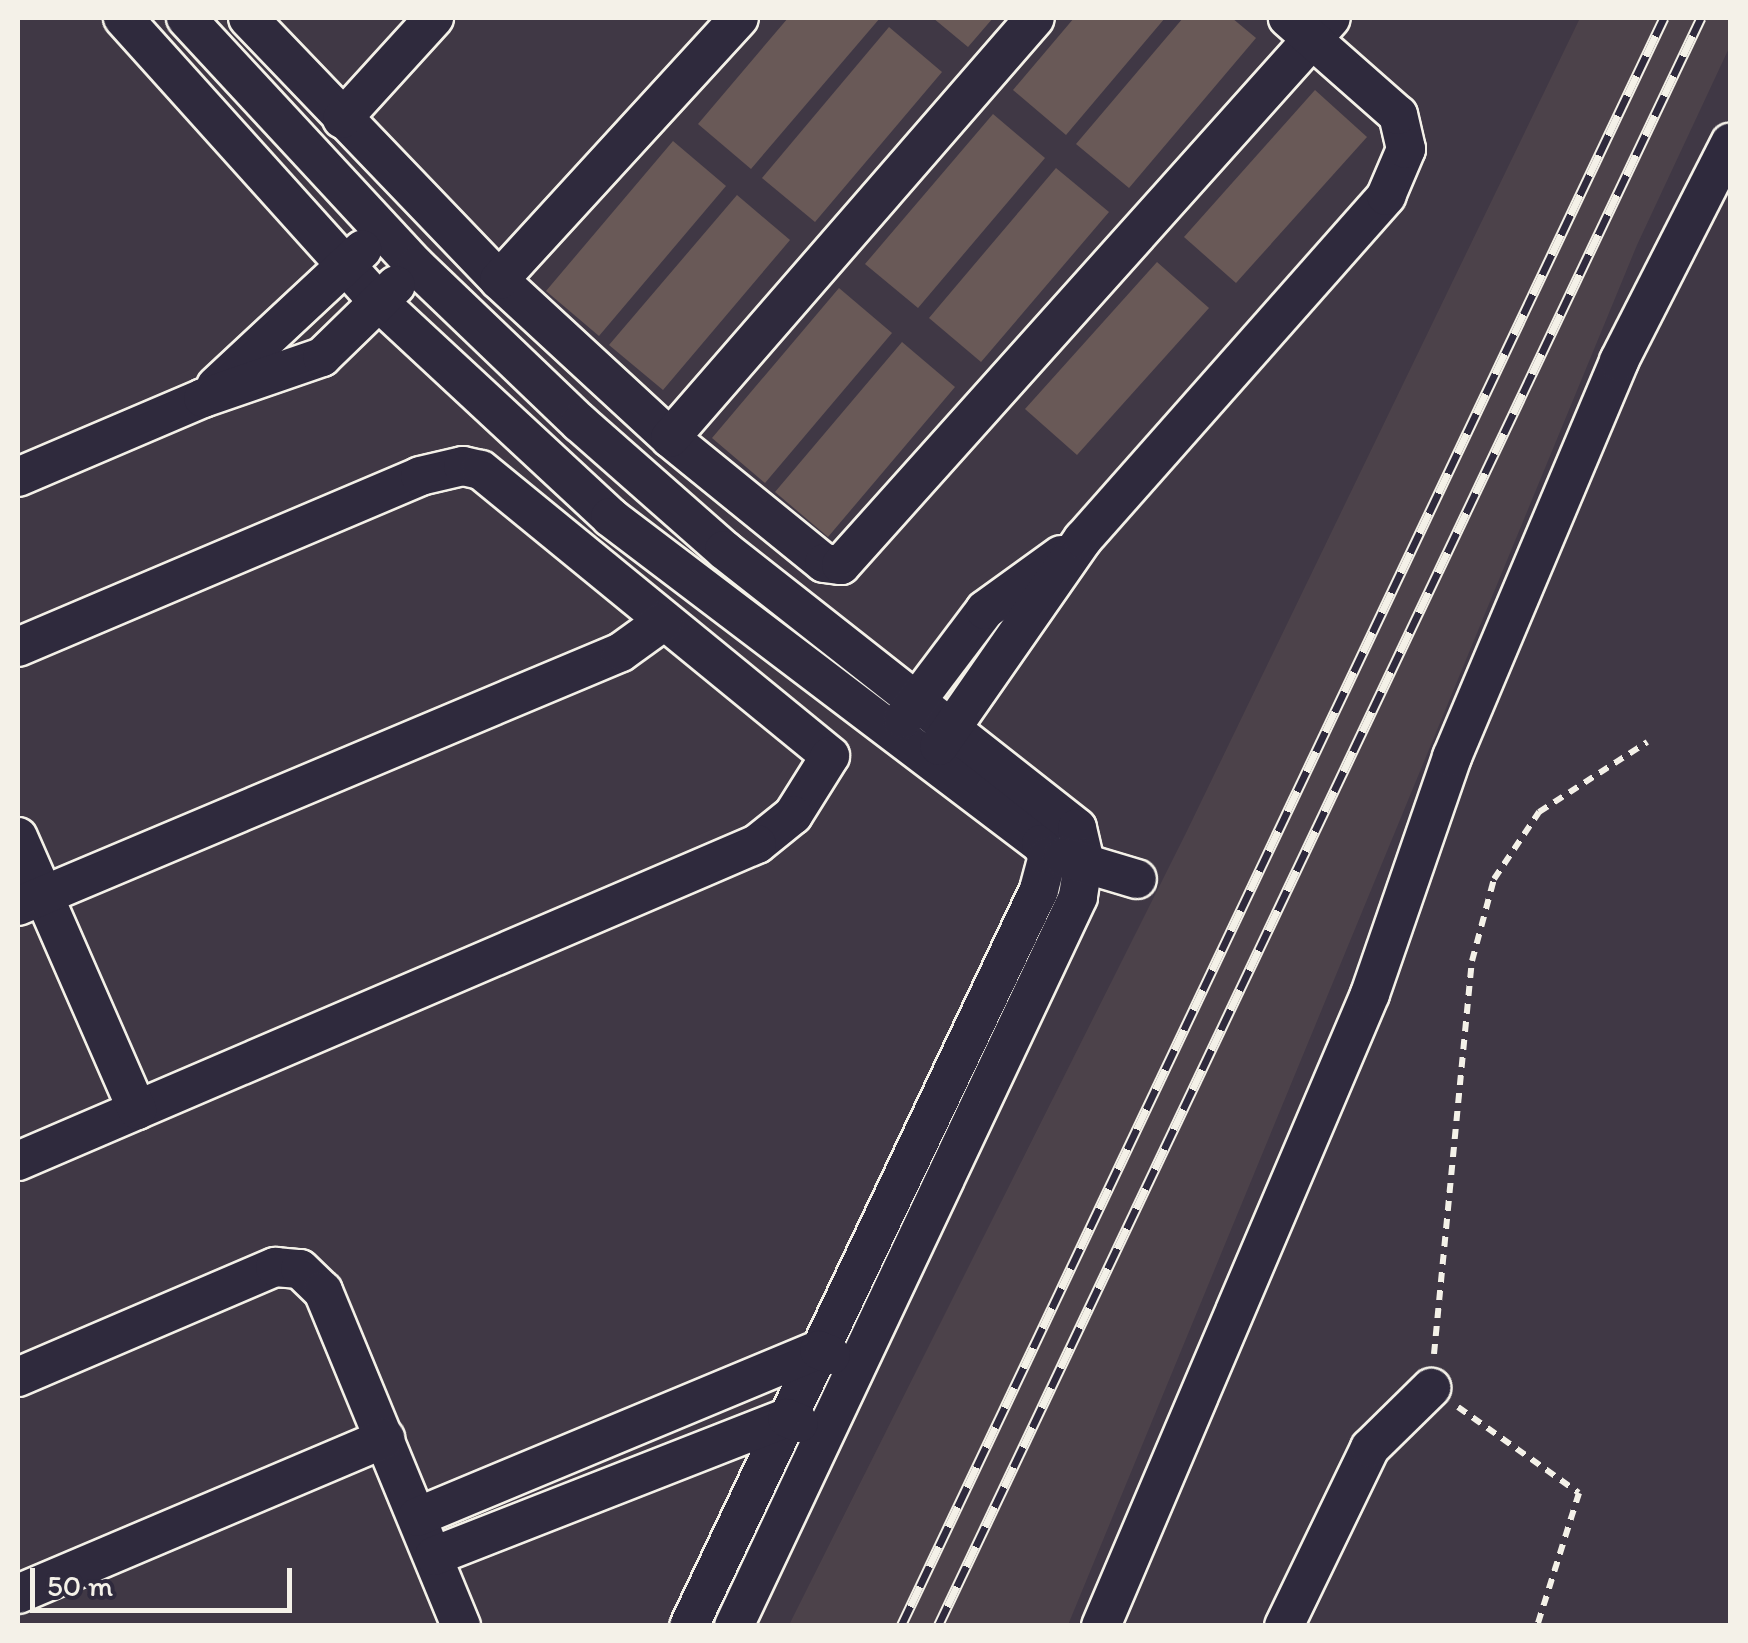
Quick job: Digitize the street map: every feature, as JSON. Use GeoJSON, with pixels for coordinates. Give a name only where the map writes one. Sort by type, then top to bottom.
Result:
{"type":"FeatureCollection","features":[{"type":"Feature","properties":{"kind":"street"},"geometry":{"type":"LineString","coordinates":[[123,18],[379,302],[683,578],[1041,844],[1066,857],[1136,878]]}},
{"type":"Feature","properties":{"kind":"street"},"geometry":{"type":"LineString","coordinates":[[186,18],[416,266],[724,550],[954,727],[1077,828],[1066,857],[1039,890],[689,1626]]}},
{"type":"Feature","properties":{"kind":"street"},"geometry":{"type":"LineString","coordinates":[[248,18],[499,280],[670,438],[824,562],[841,565],[1310,25],[1398,115],[1406,148],[1386,196],[1083,539],[927,761]]}},
{"type":"Feature","properties":{"kind":"street"},"geometry":{"type":"LineString","coordinates":[[342,119],[434,18]]}},
{"type":"Feature","properties":{"kind":"street"},"geometry":{"type":"LineString","coordinates":[[499,280],[739,18]]}},
{"type":"Feature","properties":{"kind":"street"},"geometry":{"type":"LineString","coordinates":[[670,438],[1035,18]]}},
{"type":"Feature","properties":{"kind":"street"},"geometry":{"type":"LineString","coordinates":[[1101,1626],[1370,994],[1452,757],[1611,379],[1730,143]]}},
{"type":"Feature","properties":{"kind":"street"},"geometry":{"type":"LineString","coordinates":[[203,398],[382,229]]}},
{"type":"Feature","properties":{"kind":"street"},"geometry":{"type":"LineString","coordinates":[[18,477],[203,398],[322,358],[416,266]]}},
{"type":"Feature","properties":{"kind":"street"},"geometry":{"type":"LineString","coordinates":[[18,647],[420,476],[463,466],[480,470],[830,756],[792,815],[757,844],[18,1160]]}},
{"type":"Feature","properties":{"kind":"street"},"geometry":{"type":"LineString","coordinates":[[890,734],[985,610],[1083,539]]}},
{"type":"Feature","properties":{"kind":"street"},"geometry":{"type":"LineString","coordinates":[[30,901],[621,652],[664,621]]}},
{"type":"Feature","properties":{"kind":"street"},"geometry":{"type":"LineString","coordinates":[[18,836],[30,901],[136,1110]]}},
{"type":"Feature","properties":{"kind":"street"},"geometry":{"type":"LineString","coordinates":[[734,1626],[1078,897],[1066,857]]}},
{"type":"Feature","properties":{"kind":"street"},"geometry":{"type":"LineString","coordinates":[[18,1377],[275,1267],[300,1269],[323,1292],[462,1626]]}},
{"type":"Feature","properties":{"kind":"street"},"geometry":{"type":"LineString","coordinates":[[417,1517],[818,1350],[856,1364]]}},
{"type":"Feature","properties":{"kind":"street"},"geometry":{"type":"LineString","coordinates":[[1284,1626],[1370,1448],[1431,1388]]}},
{"type":"Feature","properties":{"kind":"street"},"geometry":{"type":"LineString","coordinates":[[434,1556],[787,1418],[824,1434]]}},
{"type":"Feature","properties":{"kind":"street"},"geometry":{"type":"LineString","coordinates":[[18,1594],[384,1438]]}},
{"type":"Feature","properties":{"kind":"path"},"geometry":{"type":"LineString","coordinates":[[1537,1626],[1579,1492],[1431,1388],[1472,962],[1494,879],[1540,812],[1648,742]]}},
{"type":"Feature","properties":{"kind":"shaded area"},"geometry":{"type":"Polygon","coordinates":[[[1580,18],[1730,18],[1730,46],[1637,245],[1068,1625],[789,1625],[1185,835],[1580,18]]]}},
{"type":"Feature","properties":{"kind":"building"},"geometry":{"type":"Polygon","coordinates":[[[788,18],[880,18],[751,169],[698,124],[788,18]]]}},
{"type":"Feature","properties":{"kind":"building"},"geometry":{"type":"Polygon","coordinates":[[[933,18],[993,18],[968,47],[933,18]]]}},
{"type":"Feature","properties":{"kind":"building"},"geometry":{"type":"Polygon","coordinates":[[[1074,18],[1165,18],[1066,135],[1013,90],[1074,18]]]}},
{"type":"Feature","properties":{"kind":"building"},"geometry":{"type":"Polygon","coordinates":[[[1183,18],[1232,18],[1256,38],[1129,188],[1076,144],[1183,18]]]}},
{"type":"Feature","properties":{"kind":"building"},"geometry":{"type":"Polygon","coordinates":[[[889,27],[942,72],[815,222],[762,178],[889,27]]]}},
{"type":"Feature","properties":{"kind":"building"},"geometry":{"type":"Polygon","coordinates":[[[1315,90],[1367,137],[1236,283],[1184,237],[1315,90]]]}},
{"type":"Feature","properties":{"kind":"building"},"geometry":{"type":"Polygon","coordinates":[[[993,114],[1045,158],[918,308],[865,264],[993,114]]]}},
{"type":"Feature","properties":{"kind":"building"},"geometry":{"type":"Polygon","coordinates":[[[673,141],[726,186],[599,336],[546,291],[673,141]]]}},
{"type":"Feature","properties":{"kind":"building"},"geometry":{"type":"Polygon","coordinates":[[[1056,168],[1109,212],[981,362],[929,318],[1056,168]]]}},
{"type":"Feature","properties":{"kind":"building"},"geometry":{"type":"Polygon","coordinates":[[[737,195],[790,240],[663,390],[609,345],[737,195]]]}},
{"type":"Feature","properties":{"kind":"building"},"geometry":{"type":"Polygon","coordinates":[[[1157,262],[1209,308],[1077,455],[1025,409],[1157,262]]]}},
{"type":"Feature","properties":{"kind":"building"},"geometry":{"type":"Polygon","coordinates":[[[839,288],[892,333],[765,483],[712,438],[839,288]]]}},
{"type":"Feature","properties":{"kind":"building"},"geometry":{"type":"Polygon","coordinates":[[[902,342],[955,387],[828,537],[775,492],[902,342]]]}},
{"type":"Feature","properties":{"kind":"railway"},"geometry":{"type":"LineString","coordinates":[[901,1626],[1664,18]]}},
{"type":"Feature","properties":{"kind":"railway"},"geometry":{"type":"LineString","coordinates":[[938,1626],[1701,18]]}}]}
